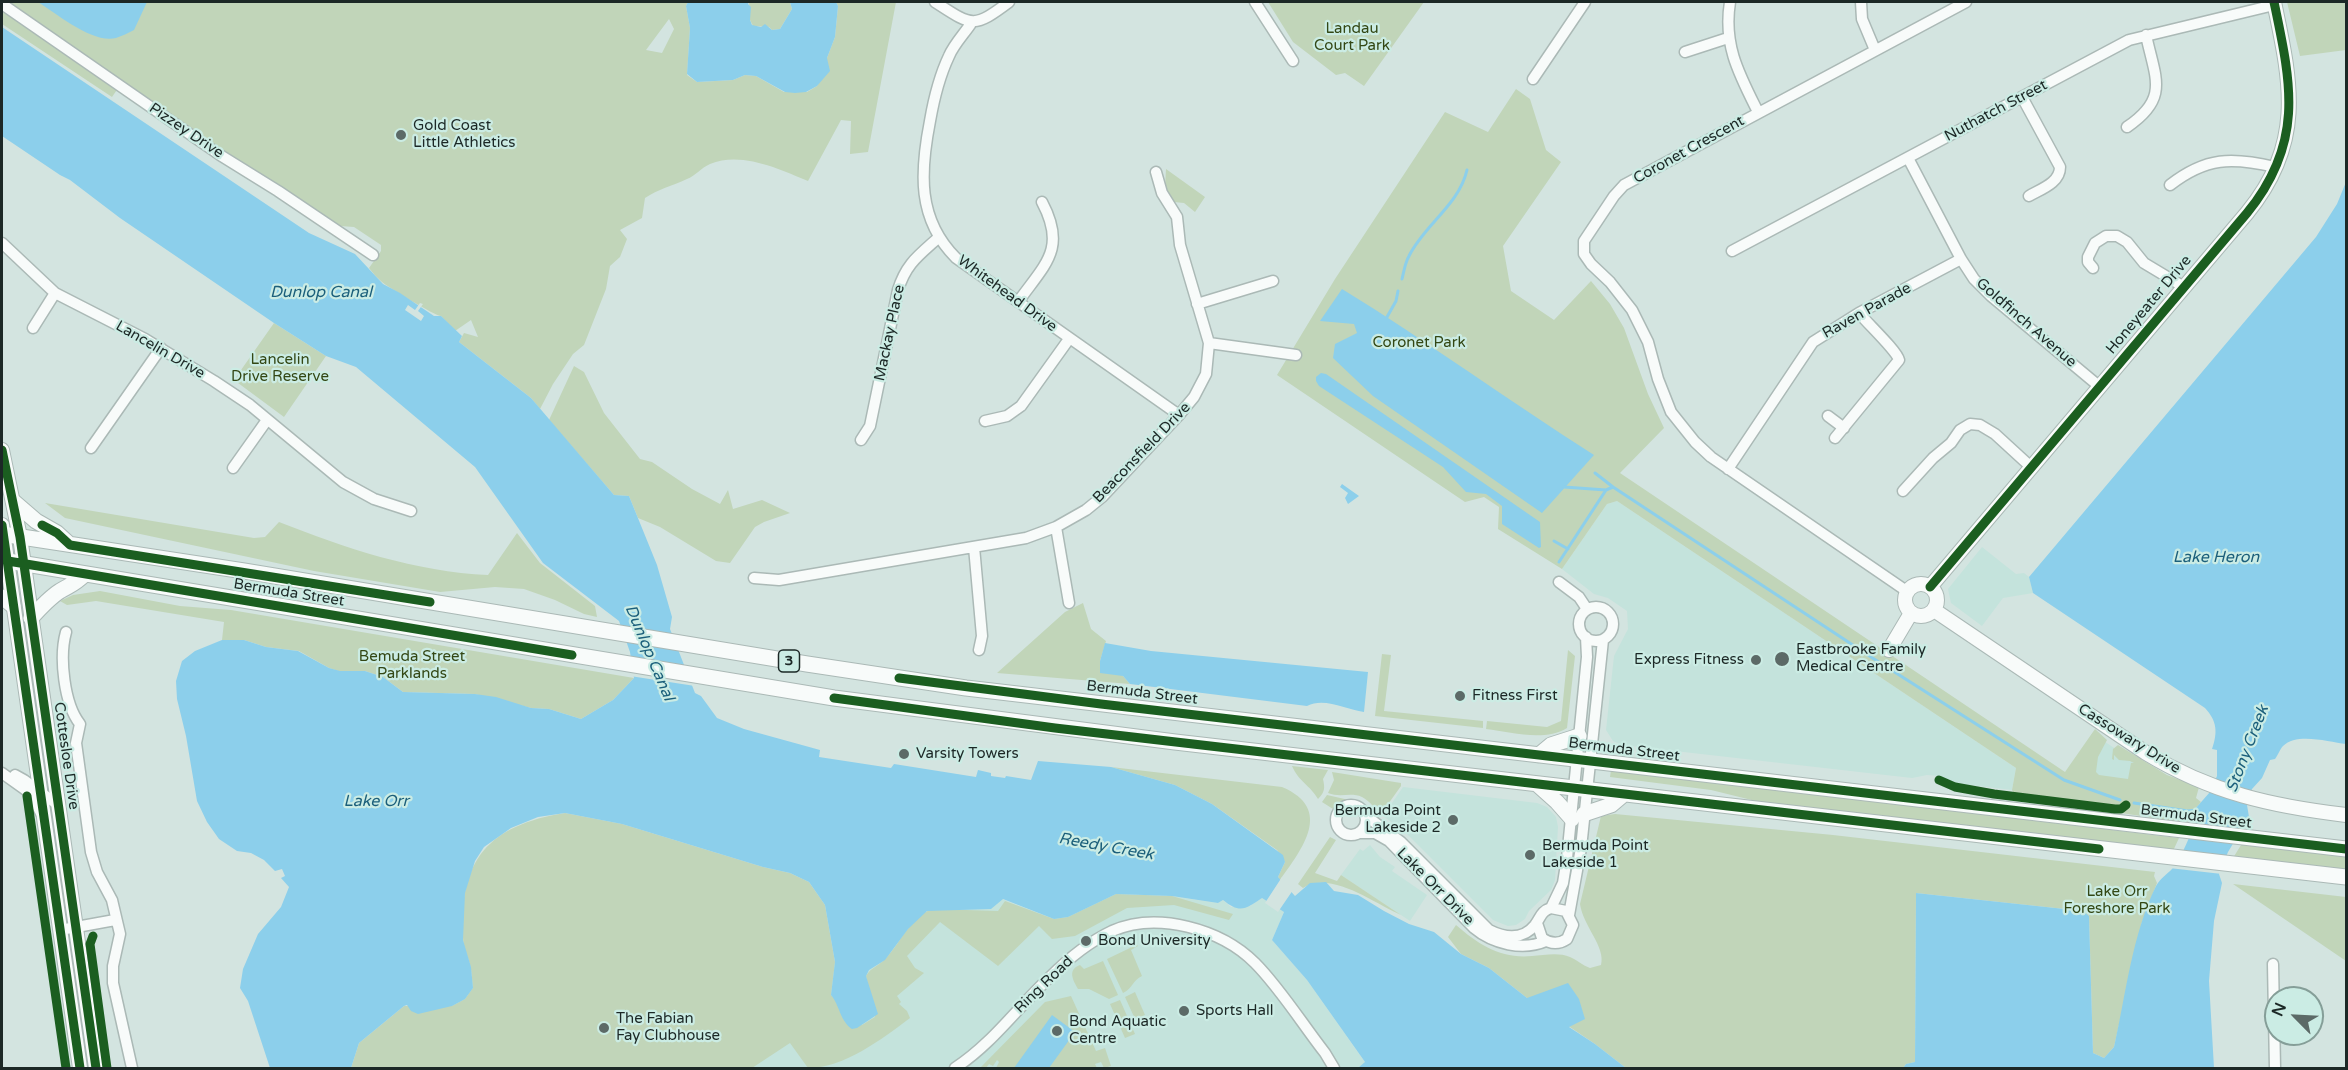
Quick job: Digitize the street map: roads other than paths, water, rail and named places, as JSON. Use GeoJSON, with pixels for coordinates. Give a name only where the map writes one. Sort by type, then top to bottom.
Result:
{"type":"FeatureCollection","features":[{"type":"Feature","properties":{"kind":"main road"},"geometry":{"type":"LineString","coordinates":[[14,502],[36,521],[57,533],[70,544]]}},
{"type":"Feature","properties":{"kind":"main road","name":"Bermuda Street"},"geometry":{"type":"LineString","coordinates":[[2,531],[20,537],[966,688],[2346,849]]}},
{"type":"Feature","properties":{"kind":"main road","name":"Bermuda Street"},"geometry":{"type":"LineString","coordinates":[[4,561],[939,713],[1538,785],[2346,877]]}},
{"type":"Feature","properties":{"kind":"main road"},"geometry":{"type":"LineString","coordinates":[[31,618],[47,601],[61,590],[74,585],[85,574]]}},
{"type":"Feature","properties":{"kind":"main road"},"geometry":{"type":"LineString","coordinates":[[1539,755],[1551,746],[1579,736]]}},
{"type":"Feature","properties":{"kind":"main road"},"geometry":{"type":"LineString","coordinates":[[1538,785],[1578,816],[1611,805],[1624,794]]}},
{"type":"Feature","properties":{"kind":"street"},"geometry":{"type":"LineString","coordinates":[[935,2],[957,16],[972,22],[984,20],[1010,2]]}},
{"type":"Feature","properties":{"kind":"street"},"geometry":{"type":"LineString","coordinates":[[1255,2],[1293,61]]}},
{"type":"Feature","properties":{"kind":"street"},"geometry":{"type":"LineString","coordinates":[[1533,79],[1585,2]]}},
{"type":"Feature","properties":{"kind":"street"},"geometry":{"type":"LineString","coordinates":[[1730,2],[1728,38],[1734,63],[1758,112]]}},
{"type":"Feature","properties":{"kind":"street"},"geometry":{"type":"LineString","coordinates":[[1861,2],[1862,19],[1875,50]]}},
{"type":"Feature","properties":{"kind":"street","name":"Coronet Crescent"},"geometry":{"type":"LineString","coordinates":[[1908,592],[1728,469],[1695,442],[1671,412],[1658,379],[1648,342],[1632,310],[1610,282],[1586,259],[1583,248],[1584,241],[1614,195],[1624,185],[1966,2]]}},
{"type":"Feature","properties":{"kind":"street","name":"Nuthatch Street"},"geometry":{"type":"LineString","coordinates":[[1732,251],[2129,40],[2274,3]]}},
{"type":"Feature","properties":{"kind":"street","name":"Honeyeater Drive"},"geometry":{"type":"LineString","coordinates":[[1930,587],[2253,206],[2275,166],[2287,129],[2289,90],[2287,67],[2274,3]]}},
{"type":"Feature","properties":{"kind":"street","name":"Pizzey Drive"},"geometry":{"type":"LineString","coordinates":[[2,4],[220,156],[278,191],[373,255]]}},
{"type":"Feature","properties":{"kind":"street","name":"Whitehead Drive"},"geometry":{"type":"LineString","coordinates":[[972,22],[950,53],[937,85],[926,144],[922,175],[924,194],[938,238],[956,258],[1179,416]]}},
{"type":"Feature","properties":{"kind":"street"},"geometry":{"type":"LineString","coordinates":[[2127,126],[2148,110],[2155,98],[2156,82],[2146,34]]}},
{"type":"Feature","properties":{"kind":"street"},"geometry":{"type":"LineString","coordinates":[[1685,52],[1728,38]]}},
{"type":"Feature","properties":{"kind":"street"},"geometry":{"type":"LineString","coordinates":[[2022,97],[2060,167],[2060,174],[2056,180],[2029,196]]}},
{"type":"Feature","properties":{"kind":"street","name":"Goldfinch Avenue"},"geometry":{"type":"LineString","coordinates":[[1908,158],[1961,260],[1974,279],[1991,296],[2100,387]]}},
{"type":"Feature","properties":{"kind":"street"},"geometry":{"type":"LineString","coordinates":[[2170,185],[2193,168],[2221,160],[2275,166]]}},
{"type":"Feature","properties":{"kind":"street","name":"Beaconsfield Drive"},"geometry":{"type":"LineString","coordinates":[[753,578],[779,580],[1026,538],[1056,527],[1086,510],[1102,497],[1179,416],[1194,397],[1206,374],[1209,343],[1180,245],[1177,217],[1162,193],[1156,172]]}},
{"type":"Feature","properties":{"kind":"street"},"geometry":{"type":"LineString","coordinates":[[1018,302],[1047,261],[1054,243],[1051,219],[1042,202]]}},
{"type":"Feature","properties":{"kind":"street"},"geometry":{"type":"LineString","coordinates":[[2093,268],[2088,262],[2088,257],[2095,243],[2106,236],[2117,236],[2127,242],[2144,263],[2184,287]]}},
{"type":"Feature","properties":{"kind":"street","name":"Mackay Place"},"geometry":{"type":"LineString","coordinates":[[861,440],[870,426],[903,274],[912,261],[938,238]]}},
{"type":"Feature","properties":{"kind":"street","name":"Lancelin Drive"},"geometry":{"type":"LineString","coordinates":[[2,243],[55,293],[161,348],[224,387],[343,482],[374,499],[411,511]]}},
{"type":"Feature","properties":{"kind":"street","name":"Raven Parade"},"geometry":{"type":"LineString","coordinates":[[1728,469],[1813,342],[1859,314],[1961,260]]}},
{"type":"Feature","properties":{"kind":"street"},"geometry":{"type":"LineString","coordinates":[[1197,304],[1273,281]]}},
{"type":"Feature","properties":{"kind":"street"},"geometry":{"type":"LineString","coordinates":[[33,328],[55,293]]}},
{"type":"Feature","properties":{"kind":"street"},"geometry":{"type":"LineString","coordinates":[[1835,438],[1899,360],[1897,353],[1873,331],[1859,314]]}},
{"type":"Feature","properties":{"kind":"street"},"geometry":{"type":"LineString","coordinates":[[985,421],[1007,416],[1021,406],[1069,339]]}},
{"type":"Feature","properties":{"kind":"street"},"geometry":{"type":"LineString","coordinates":[[1209,343],[1296,356]]}},
{"type":"Feature","properties":{"kind":"street"},"geometry":{"type":"LineString","coordinates":[[91,448],[161,348]]}},
{"type":"Feature","properties":{"kind":"street"},"geometry":{"type":"LineString","coordinates":[[1828,416],[1844,428]]}},
{"type":"Feature","properties":{"kind":"street"},"geometry":{"type":"LineString","coordinates":[[233,468],[267,420]]}},
{"type":"Feature","properties":{"kind":"street"},"geometry":{"type":"LineString","coordinates":[[1903,491],[1933,458],[1951,443],[1960,430],[1970,424],[1980,425],[1995,434],[2031,467]]}},
{"type":"Feature","properties":{"kind":"street","name":"Cottesloe Drive"},"geometry":{"type":"LineString","coordinates":[[2,450],[20,537],[96,1068]]}},
{"type":"Feature","properties":{"kind":"street"},"geometry":{"type":"LineString","coordinates":[[1056,527],[1069,603]]}},
{"type":"Feature","properties":{"kind":"street","name":"Cottesloe Drive"},"geometry":{"type":"LineString","coordinates":[[2,531],[7,602],[34,750],[80,1068]]}},
{"type":"Feature","properties":{"kind":"street"},"geometry":{"type":"LineString","coordinates":[[974,547],[982,636],[979,650]]}},
{"type":"Feature","properties":{"kind":"street"},"geometry":{"type":"LineString","coordinates":[[1559,582],[1579,597],[1587,609]]}},
{"type":"Feature","properties":{"kind":"street"},"geometry":{"type":"LineString","coordinates":[[1921,585],[1930,587],[1937,600],[1934,610],[1926,616],[1911,613],[1906,605],[1908,592],[1921,585]]}},
{"type":"Feature","properties":{"kind":"street"},"geometry":{"type":"LineString","coordinates":[[1584,760],[1579,736],[1587,657],[1586,637],[1579,624],[1581,615],[1587,609],[1597,606],[1607,610],[1611,614],[1613,628],[1608,637],[1594,641],[1586,637]]}},
{"type":"Feature","properties":{"kind":"street","name":"Cassowary Drive"},"geometry":{"type":"LineString","coordinates":[[1934,610],[2146,753],[2201,781],[2261,802],[2287,808],[2346,815]]}},
{"type":"Feature","properties":{"kind":"street"},"geometry":{"type":"LineString","coordinates":[[1889,650],[1911,613]]}},
{"type":"Feature","properties":{"kind":"street"},"geometry":{"type":"LineString","coordinates":[[66,632],[62,658],[71,714],[80,724],[76,743],[91,852],[97,872],[112,900],[120,934],[113,966],[113,983],[132,1068]]}},
{"type":"Feature","properties":{"kind":"street"},"geometry":{"type":"LineString","coordinates":[[1551,908],[1563,883],[1578,816],[1584,760],[1603,640]]}},
{"type":"Feature","properties":{"kind":"street"},"geometry":{"type":"LineString","coordinates":[[15,775],[24,775],[34,750]]}},
{"type":"Feature","properties":{"kind":"street"},"geometry":{"type":"LineString","coordinates":[[2,768],[39,790],[58,805]]}},
{"type":"Feature","properties":{"kind":"street"},"geometry":{"type":"LineString","coordinates":[[2,773],[30,793],[43,818]]}},
{"type":"Feature","properties":{"kind":"street"},"geometry":{"type":"LineString","coordinates":[[1347,806],[1356,806],[1366,816],[1365,825],[1359,833],[1350,834],[1341,831],[1337,823],[1339,812],[1347,806]]}},
{"type":"Feature","properties":{"kind":"street","name":"Lake Orr Drive"},"geometry":{"type":"LineString","coordinates":[[1366,816],[1401,842],[1490,930],[1505,937],[1518,936],[1526,933],[1537,923]]}},
{"type":"Feature","properties":{"kind":"street"},"geometry":{"type":"LineString","coordinates":[[1569,915],[1578,871],[1578,816]]}},
{"type":"Feature","properties":{"kind":"street","name":"Lake Orr Drive"},"geometry":{"type":"LineString","coordinates":[[1359,833],[1375,833],[1389,841],[1474,928],[1485,936],[1517,945],[1538,945],[1546,941]]}},
{"type":"Feature","properties":{"kind":"street"},"geometry":{"type":"LineString","coordinates":[[1551,908],[1561,909],[1569,915],[1573,925],[1567,939],[1557,943],[1546,941],[1539,934],[1537,923],[1541,913],[1551,908]]}},
{"type":"Feature","properties":{"kind":"street"},"geometry":{"type":"LineString","coordinates":[[60,930],[115,920]]}},
{"type":"Feature","properties":{"kind":"street","name":"Ring Road"},"geometry":{"type":"LineString","coordinates":[[955,1068],[985,1044],[1049,977],[1089,944],[1114,930],[1159,923],[1212,933],[1253,962],[1325,1053],[1334,1068]]}},
{"type":"Feature","properties":{"kind":"street"},"geometry":{"type":"LineString","coordinates":[[2273,964],[2275,1068]]}},
{"type":"Feature","properties":{"kind":"water"},"geometry":{"type":"Polygon","coordinates":[[[38,2],[147,2],[134,30],[116,38],[107,39],[76,27],[38,2]]]}},
{"type":"Feature","properties":{"kind":"water"},"geometry":{"type":"Polygon","coordinates":[[[688,2],[749,2],[752,25],[761,27],[765,24],[772,30],[780,29],[792,9],[790,2],[836,2],[838,6],[835,37],[827,58],[830,71],[817,86],[806,92],[795,93],[785,92],[756,76],[745,75],[733,80],[697,82],[687,74],[690,28],[686,6],[688,2]]]}},
{"type":"Feature","properties":{"kind":"water","name":"Lake Orr"},"geometry":{"type":"Polygon","coordinates":[[[2,27],[309,233],[355,254],[383,284],[434,316],[441,316],[462,336],[459,342],[531,398],[614,495],[629,496],[657,565],[672,617],[670,629],[695,693],[701,696],[717,718],[744,729],[820,750],[819,757],[891,768],[894,764],[976,777],[978,770],[991,773],[991,776],[1031,780],[1038,761],[1111,767],[1175,785],[1212,804],[1283,855],[1285,862],[1278,877],[1295,896],[1310,883],[1326,882],[1334,891],[1358,895],[1409,924],[1434,932],[1461,954],[1489,968],[1527,998],[1568,983],[1579,999],[1585,1019],[1569,1027],[1626,1068],[1358,1068],[1365,1062],[1307,980],[1272,940],[1284,912],[1262,898],[1247,907],[1239,908],[1223,900],[1218,903],[1172,896],[1116,894],[1068,917],[1054,919],[1003,899],[991,909],[927,911],[908,929],[885,960],[869,970],[866,976],[878,1014],[852,1029],[845,1022],[831,995],[835,962],[825,905],[809,882],[790,873],[622,824],[565,813],[538,817],[511,828],[484,847],[475,861],[465,893],[463,940],[471,967],[473,988],[465,999],[452,1006],[418,1014],[411,1011],[407,1005],[404,1006],[359,1043],[351,1068],[270,1068],[248,1001],[240,988],[243,969],[258,934],[281,907],[289,887],[281,878],[285,876],[282,869],[275,871],[264,860],[251,853],[237,851],[219,839],[207,822],[197,801],[177,699],[176,681],[182,661],[195,651],[222,640],[244,640],[266,647],[298,651],[329,668],[340,671],[365,671],[383,677],[403,692],[475,694],[496,697],[531,708],[549,709],[581,719],[613,700],[634,678],[630,652],[619,621],[543,563],[475,467],[356,367],[326,356],[274,323],[120,218],[70,180],[2,136],[2,27]]]}},
{"type":"Feature","properties":{"kind":"water","name":"Lake Heron"},"geometry":{"type":"Polygon","coordinates":[[[2346,182],[2346,744],[2313,739],[2289,742],[2282,747],[2275,759],[2270,760],[2262,778],[2252,789],[2247,805],[2249,817],[2228,852],[2219,874],[2222,883],[2214,921],[2209,981],[2214,1068],[1903,1068],[1906,1064],[1915,1062],[1916,893],[2083,911],[2089,916],[2093,1053],[2104,1058],[2114,1047],[2135,944],[2148,905],[2158,883],[2180,857],[2191,831],[2195,809],[2210,792],[2217,776],[2217,750],[2212,749],[2215,727],[2205,708],[2033,593],[2029,577],[2316,237],[2337,204],[2346,182]]]}},
{"type":"Feature","properties":{"kind":"water"},"geometry":{"type":"Polygon","coordinates":[[[1342,289],[1594,455],[1542,513],[1373,396],[1333,358],[1335,344],[1357,333],[1354,324],[1320,321],[1342,289]]]}},
{"type":"Feature","properties":{"kind":"water"},"geometry":{"type":"Polygon","coordinates":[[[1321,373],[1326,374],[1540,522],[1541,547],[1539,548],[1502,524],[1502,506],[1486,494],[1466,492],[1443,467],[1319,386],[1316,377],[1321,373]]]}},
{"type":"Feature","properties":{"kind":"water"},"geometry":{"type":"Polygon","coordinates":[[[1342,484],[1359,496],[1348,504],[1345,498],[1348,493],[1340,487],[1342,484]]]}},
{"type":"Feature","properties":{"kind":"water"},"geometry":{"type":"Polygon","coordinates":[[[1105,643],[1151,651],[1368,672],[1364,712],[1328,703],[1307,706],[1130,684],[1123,676],[1100,673],[1100,661],[1105,643]]]}},
{"type":"Feature","properties":{"kind":"water"},"geometry":{"type":"Polygon","coordinates":[[[1052,1015],[1075,1032],[1049,1068],[1014,1068],[1052,1015]]]}},
{"type":"Feature","properties":{"kind":"waterway"},"geometry":{"type":"LineString","coordinates":[[1402,279],[1406,261],[1415,245],[1457,194],[1467,170]]}},
{"type":"Feature","properties":{"kind":"waterway"},"geometry":{"type":"LineString","coordinates":[[1387,317],[1396,301],[1398,291]]}},
{"type":"Feature","properties":{"kind":"waterway"},"geometry":{"type":"LineString","coordinates":[[1595,473],[1613,487]]}},
{"type":"Feature","properties":{"kind":"waterway"},"geometry":{"type":"LineString","coordinates":[[1564,487],[1606,490]]}},
{"type":"Feature","properties":{"kind":"waterway"},"geometry":{"type":"LineString","coordinates":[[1559,562],[1606,490],[1613,487],[1871,657],[2064,780],[2120,800]]}},
{"type":"Feature","properties":{"kind":"waterway"},"geometry":{"type":"LineString","coordinates":[[1554,541],[1568,549]]}},
{"type":"Feature","properties":{"kind":"waterway"},"geometry":{"type":"LineString","coordinates":[[2134,803],[2188,811],[2197,810]]}},
{"type":"Feature","properties":{"kind":"place","name":"Gold Coast Little Athletics"},"geometry":{"type":"Point","coordinates":[401,135]}},
{"type":"Feature","properties":{"kind":"place","name":"Eastbrooke Family Medical Centre"},"geometry":{"type":"Point","coordinates":[1782,659]}},
{"type":"Feature","properties":{"kind":"place","name":"Express Fitness"},"geometry":{"type":"Point","coordinates":[1756,660]}},
{"type":"Feature","properties":{"kind":"place","name":"Fitness First"},"geometry":{"type":"Point","coordinates":[1460,696]}},
{"type":"Feature","properties":{"kind":"place","name":"Varsity Towers"},"geometry":{"type":"Point","coordinates":[904,754]}},
{"type":"Feature","properties":{"kind":"place","name":"Bermuda Point Lakeside 2"},"geometry":{"type":"Point","coordinates":[1453,820]}},
{"type":"Feature","properties":{"kind":"place","name":"Bermuda Point Lakeside 1"},"geometry":{"type":"Point","coordinates":[1530,855]}},
{"type":"Feature","properties":{"kind":"place","name":"Bond University"},"geometry":{"type":"Point","coordinates":[1086,941]}},
{"type":"Feature","properties":{"kind":"place","name":"Sports Hall"},"geometry":{"type":"Point","coordinates":[1184,1011]}},
{"type":"Feature","properties":{"kind":"place","name":"The Fabian Fay Clubhouse"},"geometry":{"type":"Point","coordinates":[604,1028]}},
{"type":"Feature","properties":{"kind":"place","name":"Bond Aquatic Centre"},"geometry":{"type":"Point","coordinates":[1057,1031]}},
{"type":"Feature","properties":{"kind":"park label","name":"Landau Court Park"},"geometry":{"type":"Point","coordinates":[1352,38]}},
{"type":"Feature","properties":{"kind":"park label","name":"Coronet Park"},"geometry":{"type":"Point","coordinates":[1419,343]}},
{"type":"Feature","properties":{"kind":"park label","name":"Lancelin Drive Reserve"},"geometry":{"type":"Point","coordinates":[280,368]}},
{"type":"Feature","properties":{"kind":"park label","name":"Bemuda Street Parklands"},"geometry":{"type":"Point","coordinates":[412,666]}},
{"type":"Feature","properties":{"kind":"park label","name":"Lake Orr Foreshore Park"},"geometry":{"type":"Point","coordinates":[2117,900]}},
{"type":"Feature","properties":{"kind":"water label","name":"Dunlop Canal"},"geometry":{"type":"Point","coordinates":[321,293]}},
{"type":"Feature","properties":{"kind":"water label","name":"Dunlop Canal"},"geometry":{"type":"Point","coordinates":[649,653]}},
{"type":"Feature","properties":{"kind":"water label","name":"Stony Creek"},"geometry":{"type":"Point","coordinates":[2248,749]}},
{"type":"Feature","properties":{"kind":"water label","name":"Reedy Creek"},"geometry":{"type":"Point","coordinates":[1106,847]}}]}
